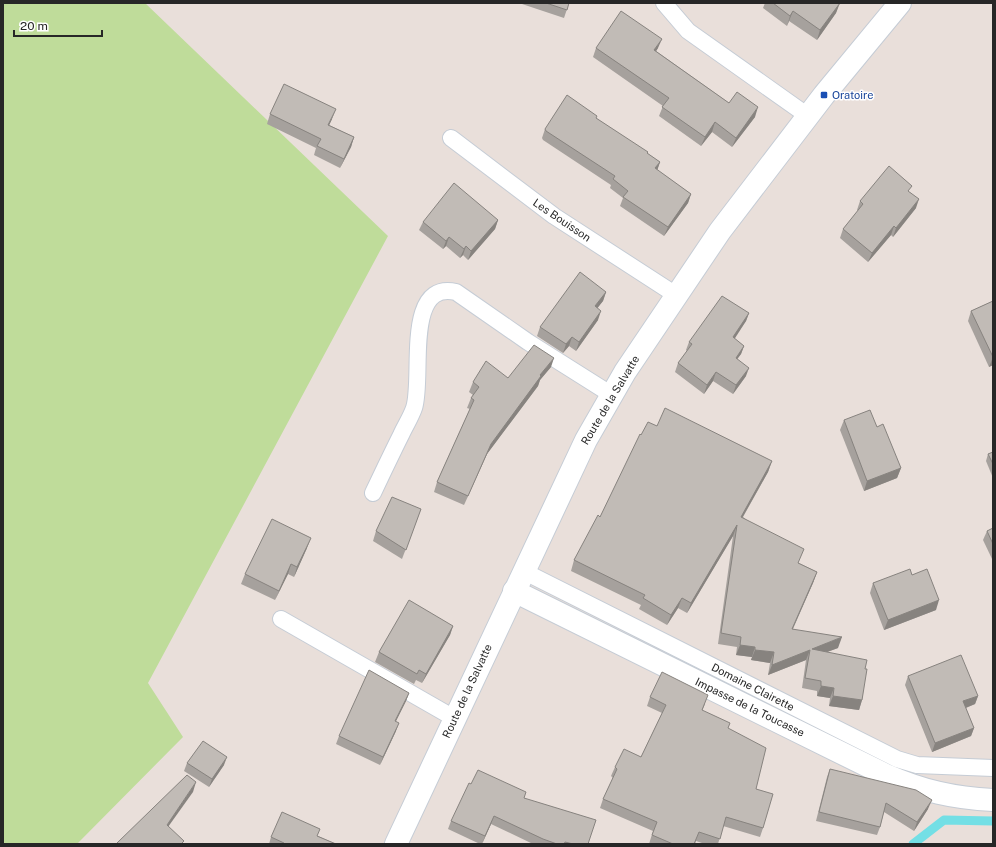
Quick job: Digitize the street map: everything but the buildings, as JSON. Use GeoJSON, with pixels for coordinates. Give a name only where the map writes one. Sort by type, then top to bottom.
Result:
{"type":"FeatureCollection","features":[{"type":"Feature","properties":{"kind":"street","name":"Route de la Salvatte"},"geometry":{"type":"LineString","coordinates":[[396,844],[514,590],[586,440],[612,395],[676,295],[720,231],[808,116],[900,3]]}},
{"type":"Feature","properties":{"kind":"street","name":"Impasse de la Toucasse"},"geometry":{"type":"LineString","coordinates":[[514,590],[894,768],[920,789],[952,797],[993,800]]}},
{"type":"Feature","properties":{"kind":"lane"},"geometry":{"type":"LineString","coordinates":[[664,3],[688,31],[808,116]]}},
{"type":"Feature","properties":{"kind":"lane","name":"Les Bouisson"},"geometry":{"type":"LineString","coordinates":[[452,138],[554,216],[676,295]]}},
{"type":"Feature","properties":{"kind":"lane"},"geometry":{"type":"LineString","coordinates":[[373,493],[414,407],[421,323],[424,308],[429,299],[435,293],[449,290],[456,292],[528,342],[612,395]]}},
{"type":"Feature","properties":{"kind":"lane","name":"Domaine Clairette"},"geometry":{"type":"LineString","coordinates":[[523,571],[894,768],[917,766],[993,768]]}},
{"type":"Feature","properties":{"kind":"lane"},"geometry":{"type":"LineString","coordinates":[[281,619],[454,718]]}},
{"type":"Feature","properties":{"kind":"green space"},"geometry":{"type":"Polygon","coordinates":[[[3,3],[145,3],[388,236],[148,683],[183,737],[77,844],[3,844],[3,3]]]}},
{"type":"Feature","properties":{"kind":"waterway"},"geometry":{"type":"LineString","coordinates":[[913,844],[944,820],[993,821]]}},
{"type":"Feature","properties":{"kind":"place","name":"Oratoire"},"geometry":{"type":"Point","coordinates":[824,95]}}]}
